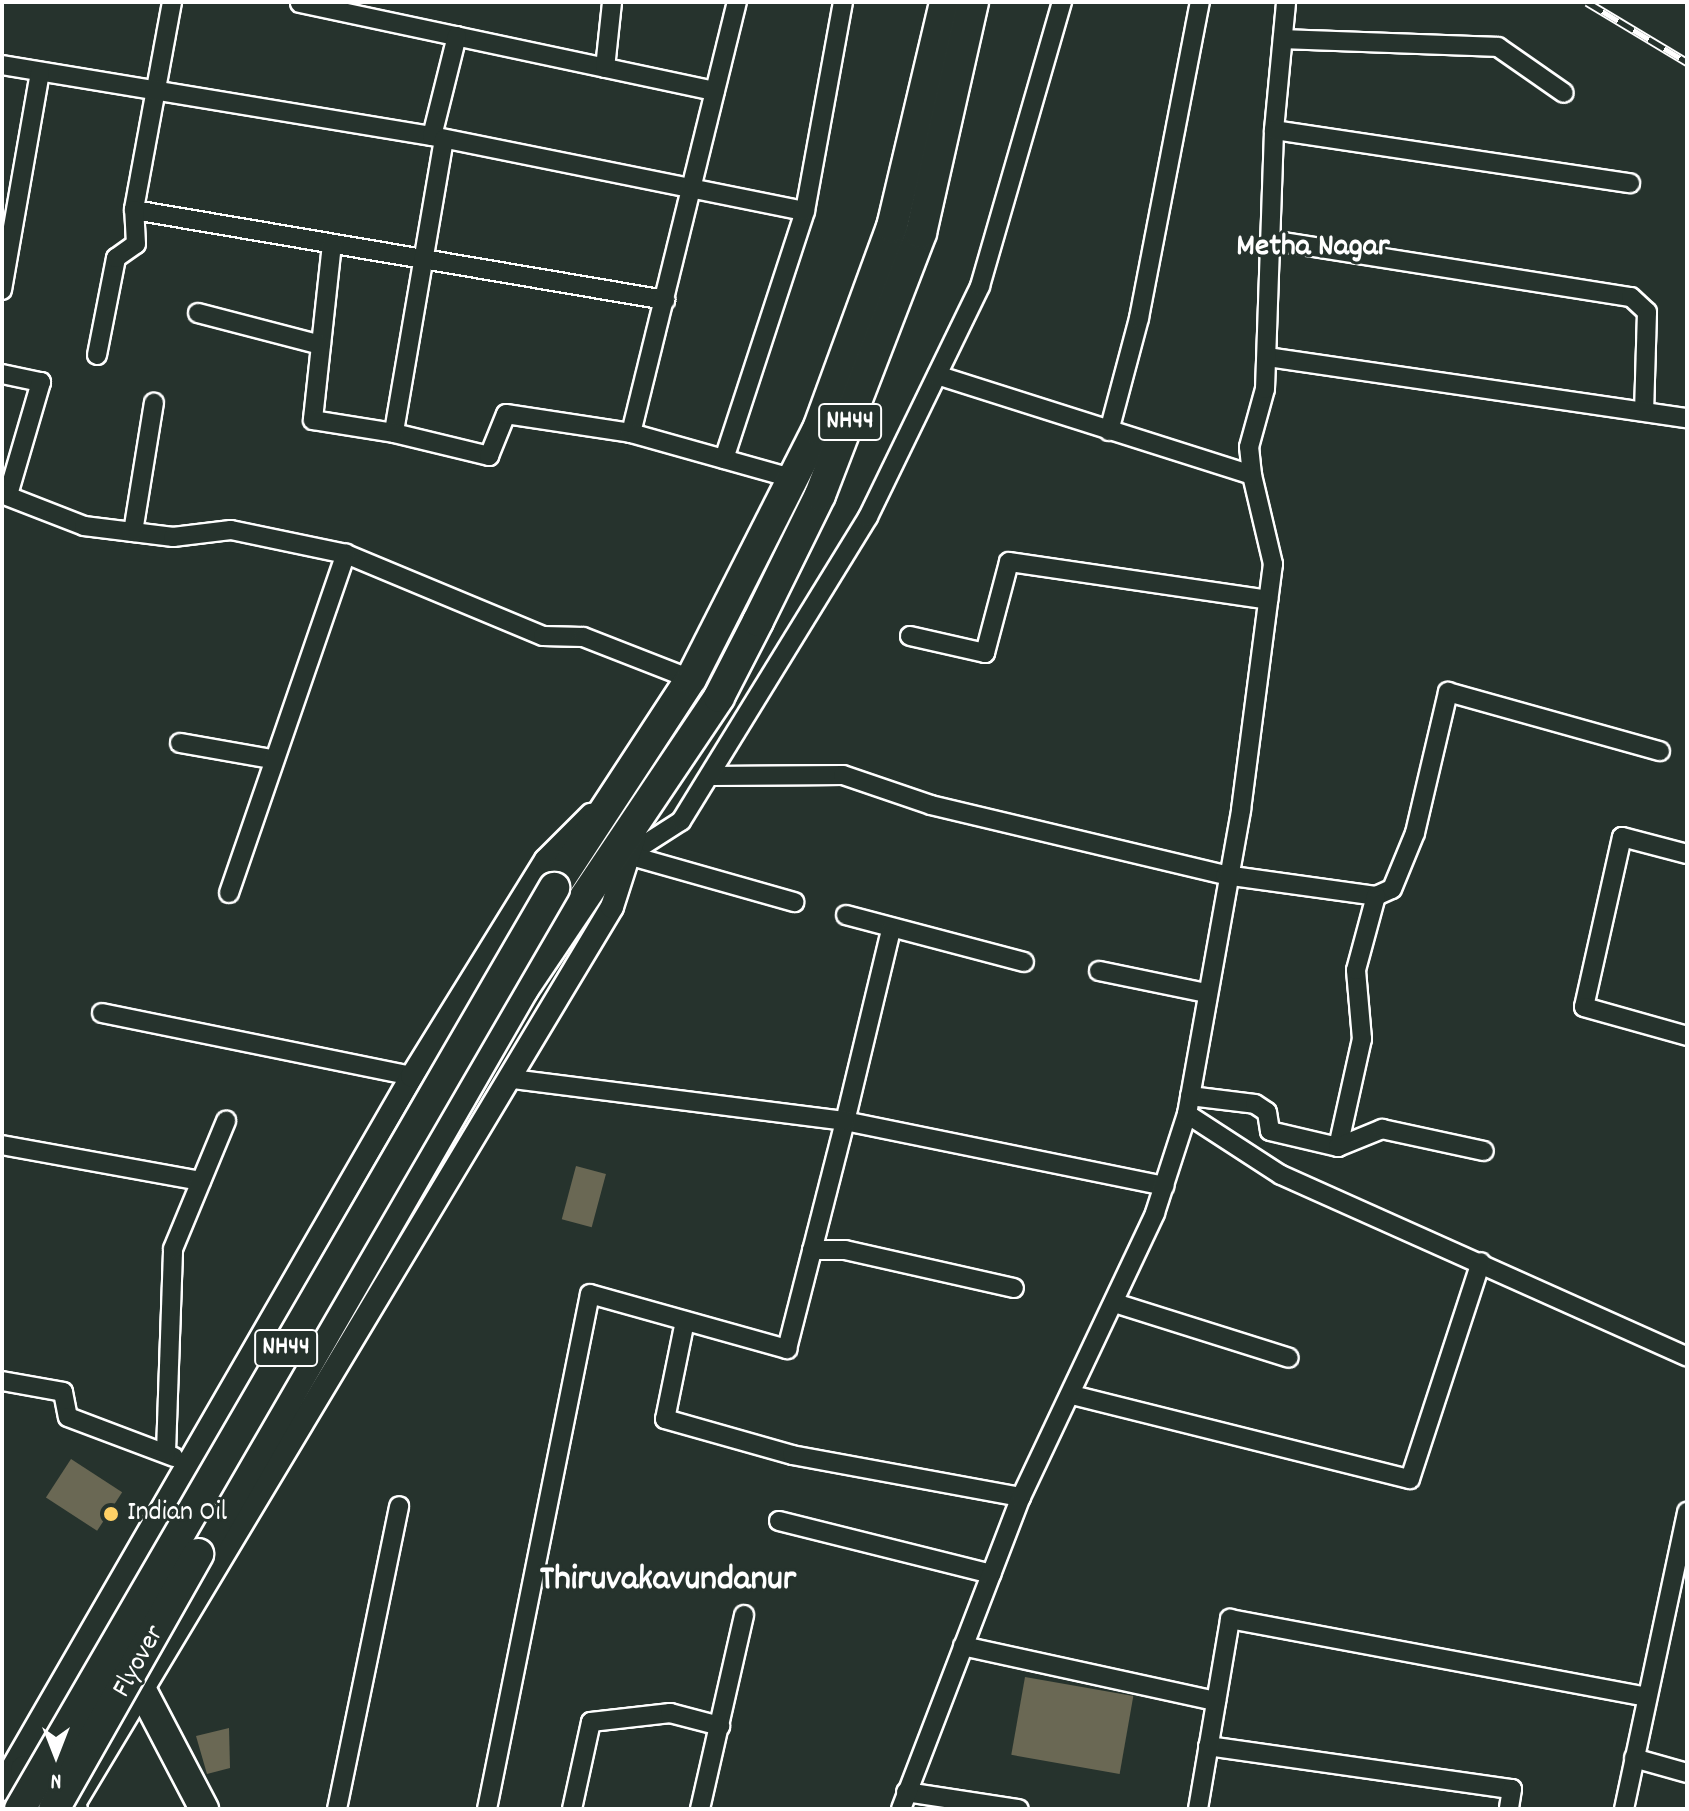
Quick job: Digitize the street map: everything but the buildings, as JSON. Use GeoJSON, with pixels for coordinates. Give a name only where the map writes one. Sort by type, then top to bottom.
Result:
{"type":"FeatureCollection","features":[{"type":"Feature","properties":{"kind":"highway","name":"NH44"},"geometry":{"type":"LineString","coordinates":[[20,1809],[554,888],[691,679],[795,479],[892,227],[945,2]]}},
{"type":"Feature","properties":{"kind":"highway","name":"NH44"},"geometry":{"type":"LineString","coordinates":[[644,807],[719,697],[832,466],[921,233],[973,2]]}},
{"type":"Feature","properties":{"kind":"highway","name":"Flyover"},"geometry":{"type":"LineString","coordinates":[[66,1808],[198,1554],[473,1073],[644,807]]}},
{"type":"Feature","properties":{"kind":"main road"},"geometry":{"type":"LineString","coordinates":[[144,1694],[204,1809]]}},
{"type":"Feature","properties":{"kind":"main road"},"geometry":{"type":"LineString","coordinates":[[4,1783],[25,1770],[47,1772],[65,1785],[66,1808]]}},
{"type":"Feature","properties":{"kind":"street"},"geometry":{"type":"LineString","coordinates":[[97,355],[116,258],[136,244],[134,210],[153,90],[172,2]]}},
{"type":"Feature","properties":{"kind":"street"},"geometry":{"type":"LineString","coordinates":[[605,68],[612,2]]}},
{"type":"Feature","properties":{"kind":"street"},"geometry":{"type":"LineString","coordinates":[[631,433],[737,2]]}},
{"type":"Feature","properties":{"kind":"street"},"geometry":{"type":"LineString","coordinates":[[724,459],[805,211],[843,2]]}},
{"type":"Feature","properties":{"kind":"street"},"geometry":{"type":"LineString","coordinates":[[628,855],[681,821],[712,776],[868,517],[980,286],[1062,2]]}},
{"type":"Feature","properties":{"kind":"street"},"geometry":{"type":"LineString","coordinates":[[1109,431],[1200,2]]}},
{"type":"Feature","properties":{"kind":"street"},"geometry":{"type":"LineString","coordinates":[[1019,1809],[904,1801],[1021,1497],[1115,1303],[1164,1186],[1188,1105],[1225,875],[1241,810],[1273,564],[1252,475],[1249,447],[1267,357],[1274,130],[1286,2]]}},
{"type":"Feature","properties":{"kind":"street"},"geometry":{"type":"LineString","coordinates":[[300,3],[715,91]]}},
{"type":"Feature","properties":{"kind":"street"},"geometry":{"type":"LineString","coordinates":[[394,433],[423,259],[438,137],[457,36]]}},
{"type":"Feature","properties":{"kind":"street"},"geometry":{"type":"LineString","coordinates":[[1283,39],[1498,47],[1564,93]]}},
{"type":"Feature","properties":{"kind":"street"},"geometry":{"type":"LineString","coordinates":[[2,65],[438,137],[805,211]]}},
{"type":"Feature","properties":{"kind":"street"},"geometry":{"type":"LineString","coordinates":[[2,290],[40,72]]}},
{"type":"Feature","properties":{"kind":"street"},"geometry":{"type":"LineString","coordinates":[[1274,130],[1630,183]]}},
{"type":"Feature","properties":{"kind":"street"},"geometry":{"type":"LineString","coordinates":[[134,210],[665,300]]}},
{"type":"Feature","properties":{"kind":"street"},"geometry":{"type":"LineString","coordinates":[[1270,240],[1631,297],[1647,312],[1644,411]]}},
{"type":"Feature","properties":{"kind":"street"},"geometry":{"type":"LineString","coordinates":[[332,244],[313,420],[394,433],[489,456],[506,414],[631,433],[795,479]]}},
{"type":"Feature","properties":{"kind":"street"},"geometry":{"type":"LineString","coordinates":[[198,313],[321,345]]}},
{"type":"Feature","properties":{"kind":"street"},"geometry":{"type":"LineString","coordinates":[[1267,357],[1687,418]]}},
{"type":"Feature","properties":{"kind":"street"},"geometry":{"type":"LineString","coordinates":[[2,374],[41,382],[5,494],[84,526],[173,537],[231,530],[346,554],[543,636],[583,637],[691,679]]}},
{"type":"Feature","properties":{"kind":"street"},"geometry":{"type":"LineString","coordinates":[[937,375],[1252,475]]}},
{"type":"Feature","properties":{"kind":"street"},"geometry":{"type":"LineString","coordinates":[[133,532],[154,403]]}},
{"type":"Feature","properties":{"kind":"street"},"geometry":{"type":"LineString","coordinates":[[229,893],[272,759],[346,554]]}},
{"type":"Feature","properties":{"kind":"street"},"geometry":{"type":"LineString","coordinates":[[910,636],[985,653],[1009,562],[1268,600]]}},
{"type":"Feature","properties":{"kind":"street"},"geometry":{"type":"LineString","coordinates":[[712,776],[843,775],[931,805],[1225,875],[1376,896],[1392,889],[1415,833],[1448,692],[1660,751]]}},
{"type":"Feature","properties":{"kind":"street"},"geometry":{"type":"LineString","coordinates":[[180,743],[272,759]]}},
{"type":"Feature","properties":{"kind":"street"},"geometry":{"type":"LineString","coordinates":[[4,1783],[412,1076],[546,860],[623,783]]}},
{"type":"Feature","properties":{"kind":"street"},"geometry":{"type":"LineString","coordinates":[[66,1808],[144,1694],[612,907],[644,807]]}},
{"type":"Feature","properties":{"kind":"street"},"geometry":{"type":"LineString","coordinates":[[1687,854],[1622,837],[1584,1007],[1687,1036]]}},
{"type":"Feature","properties":{"kind":"street"},"geometry":{"type":"LineString","coordinates":[[628,855],[794,902]]}},
{"type":"Feature","properties":{"kind":"street"},"geometry":{"type":"LineString","coordinates":[[1338,1147],[1362,1039],[1356,970],[1376,896]]}},
{"type":"Feature","properties":{"kind":"street"},"geometry":{"type":"LineString","coordinates":[[846,915],[891,930],[1024,962]]}},
{"type":"Feature","properties":{"kind":"street"},"geometry":{"type":"LineString","coordinates":[[487,1809],[590,1294],[787,1349],[891,930]]}},
{"type":"Feature","properties":{"kind":"street"},"geometry":{"type":"LineString","coordinates":[[1099,971],[1206,993]]}},
{"type":"Feature","properties":{"kind":"street"},"geometry":{"type":"LineString","coordinates":[[102,1013],[412,1076]]}},
{"type":"Feature","properties":{"kind":"street"},"geometry":{"type":"LineString","coordinates":[[511,1079],[845,1121],[1164,1186]]}},
{"type":"Feature","properties":{"kind":"street"},"geometry":{"type":"LineString","coordinates":[[1188,1105],[1255,1104],[1267,1112],[1270,1131],[1338,1147],[1382,1129],[1484,1151]]}},
{"type":"Feature","properties":{"kind":"street"},"geometry":{"type":"LineString","coordinates":[[1188,1105],[1281,1175],[1481,1262],[1687,1357]]}},
{"type":"Feature","properties":{"kind":"street"},"geometry":{"type":"LineString","coordinates":[[166,1452],[173,1249],[226,1121]]}},
{"type":"Feature","properties":{"kind":"street"},"geometry":{"type":"LineString","coordinates":[[2,1145],[201,1181]]}},
{"type":"Feature","properties":{"kind":"street"},"geometry":{"type":"LineString","coordinates":[[812,1250],[845,1250],[1014,1288]]}},
{"type":"Feature","properties":{"kind":"street"},"geometry":{"type":"LineString","coordinates":[[1072,1395],[1410,1479],[1481,1262]]}},
{"type":"Feature","properties":{"kind":"street"},"geometry":{"type":"LineString","coordinates":[[1115,1303],[1289,1358]]}},
{"type":"Feature","properties":{"kind":"street"},"geometry":{"type":"LineString","coordinates":[[685,1321],[665,1419],[792,1455],[1021,1497]]}},
{"type":"Feature","properties":{"kind":"street"},"geometry":{"type":"LineString","coordinates":[[2,1381],[63,1392],[68,1417],[166,1452],[186,1466]]}},
{"type":"Feature","properties":{"kind":"street"},"geometry":{"type":"LineString","coordinates":[[337,1809],[399,1506]]}},
{"type":"Feature","properties":{"kind":"street"},"geometry":{"type":"LineString","coordinates":[[1624,1809],[1687,1512]]}},
{"type":"Feature","properties":{"kind":"street"},"geometry":{"type":"LineString","coordinates":[[779,1521],[991,1574]]}},
{"type":"Feature","properties":{"kind":"street"},"geometry":{"type":"LineString","coordinates":[[700,1809],[744,1615]]}},
{"type":"Feature","properties":{"kind":"street"},"geometry":{"type":"LineString","coordinates":[[1198,1809],[1230,1619],[1646,1697]]}},
{"type":"Feature","properties":{"kind":"street"},"geometry":{"type":"LineString","coordinates":[[963,1646],[1216,1701]]}},
{"type":"Feature","properties":{"kind":"street"},"geometry":{"type":"LineString","coordinates":[[572,1809],[591,1722],[670,1713],[720,1726]]}},
{"type":"Feature","properties":{"kind":"street"},"geometry":{"type":"LineString","coordinates":[[1208,1746],[1512,1789],[1509,1809]]}},
{"type":"Feature","properties":{"kind":"street"},"geometry":{"type":"LineString","coordinates":[[1634,1758],[1687,1773]]}},
{"type":"Feature","properties":{"kind":"railway"},"geometry":{"type":"LineString","coordinates":[[1587,2],[1687,62]]}},
{"type":"Feature","properties":{"kind":"place","name":"Indian Oil"},"geometry":{"type":"Point","coordinates":[111,1514]}},
{"type":"Feature","properties":{"kind":"district","name":"Metha Nagar"},"geometry":{"type":"Point","coordinates":[1313,248]}},
{"type":"Feature","properties":{"kind":"district","name":"Thiruvakavundanur"},"geometry":{"type":"Point","coordinates":[668,1582]}}]}
